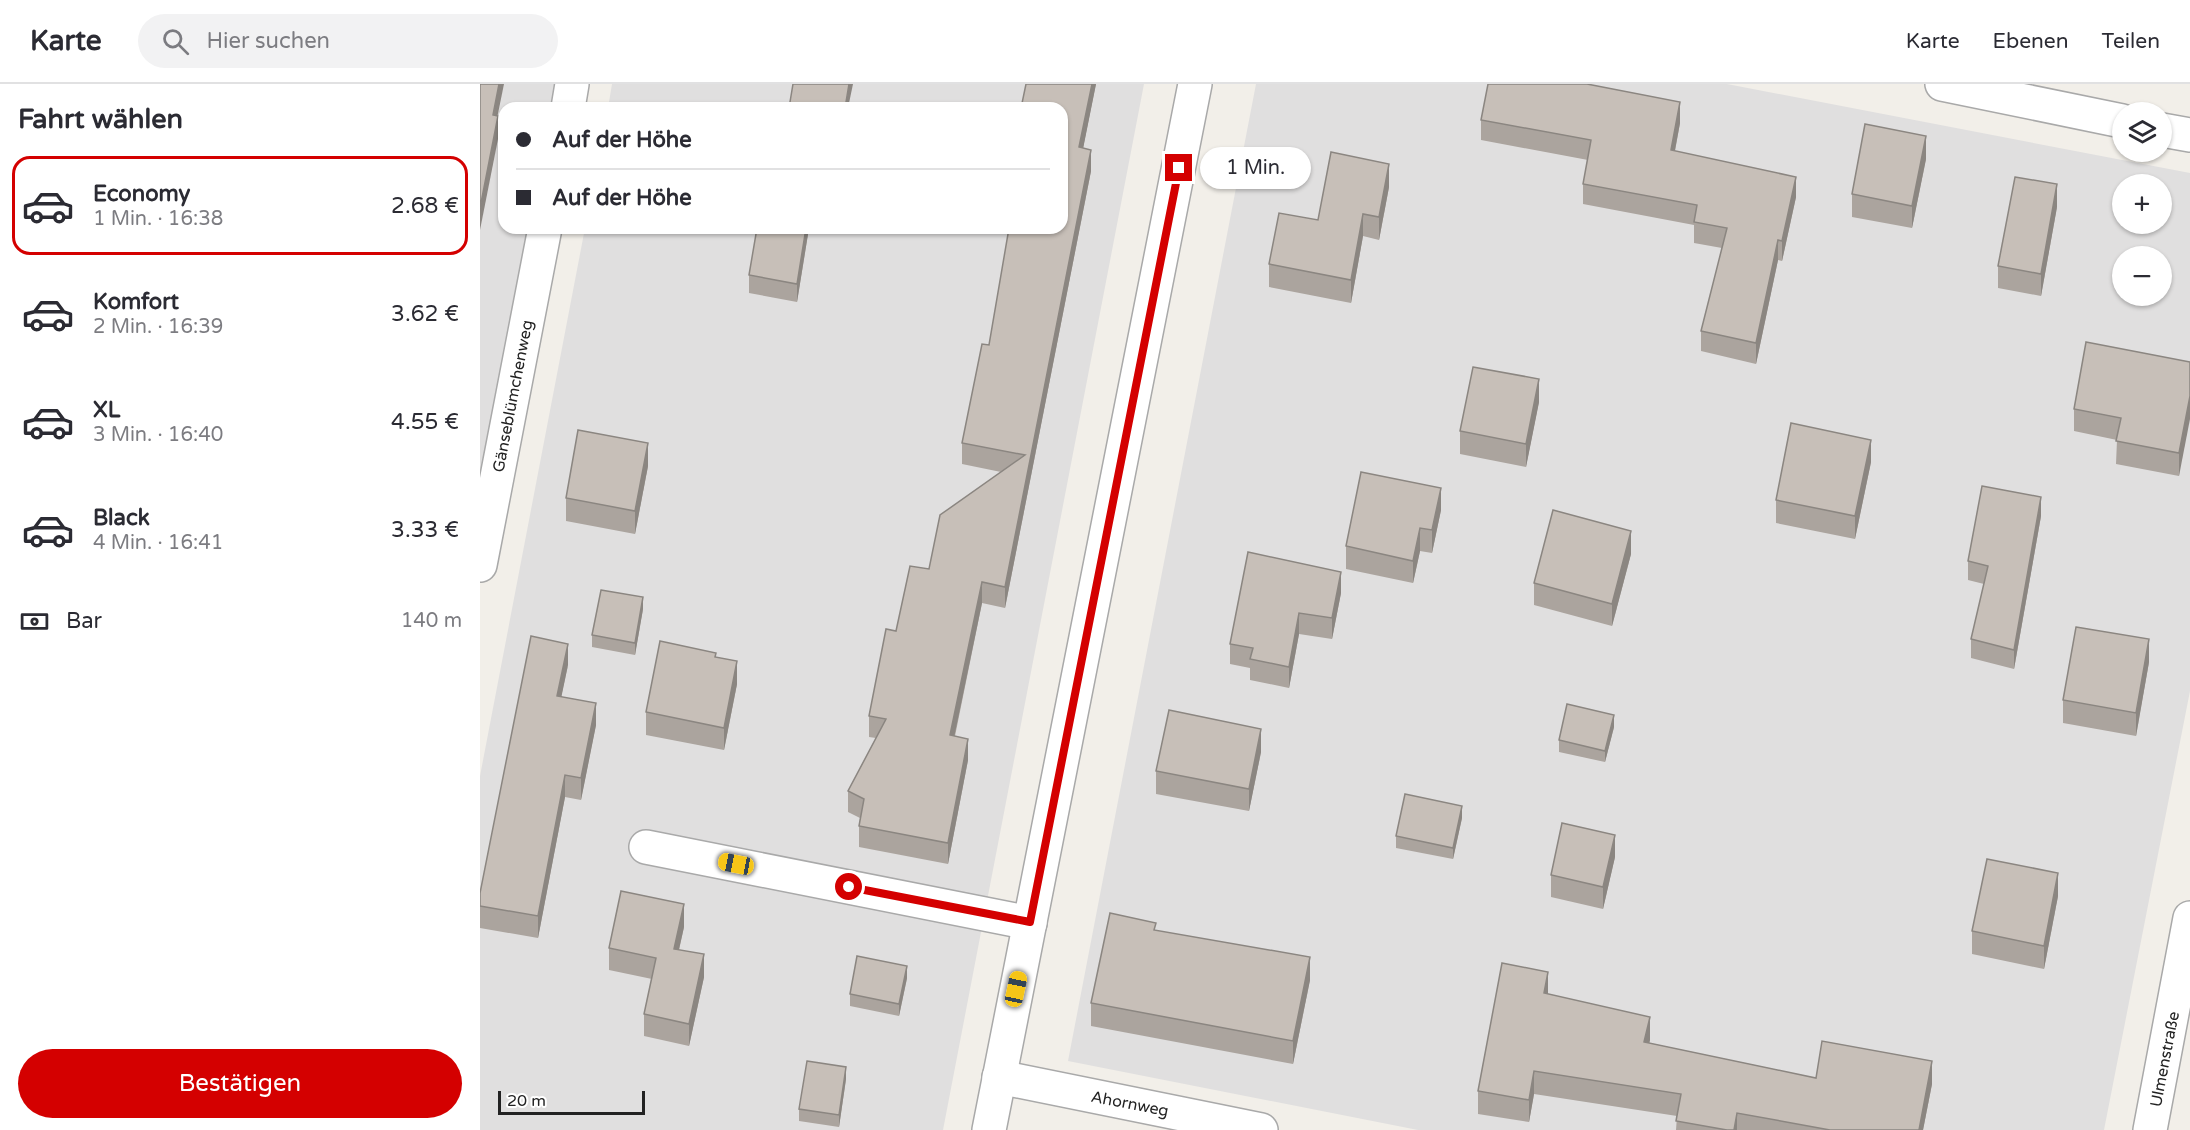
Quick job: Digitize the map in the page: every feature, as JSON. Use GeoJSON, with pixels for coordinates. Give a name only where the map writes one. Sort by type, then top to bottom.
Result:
{"type":"FeatureCollection","features":[{"type":"Feature","properties":{"kind":"street"},"geometry":{"type":"LineString","coordinates":[[569,102],[572,84]]}},
{"type":"Feature","properties":{"kind":"street"},"geometry":{"type":"LineString","coordinates":[[989,1130],[1195,84]]}},
{"type":"Feature","properties":{"kind":"street"},"geometry":{"type":"LineString","coordinates":[[1942,84],[2112,120]]}},
{"type":"Feature","properties":{"kind":"street"},"geometry":{"type":"LineString","coordinates":[[2172,132],[2190,135]]}},
{"type":"Feature","properties":{"kind":"street","name":"Gänseblümchenweg"},"geometry":{"type":"LineString","coordinates":[[480,565],[544,234]]}},
{"type":"Feature","properties":{"kind":"street"},"geometry":{"type":"LineString","coordinates":[[646,847],[1030,922]]}},
{"type":"Feature","properties":{"kind":"street","name":"Ulmenstraße"},"geometry":{"type":"LineString","coordinates":[[2150,1130],[2190,918]]}},
{"type":"Feature","properties":{"kind":"street","name":"Ahornweg"},"geometry":{"type":"LineString","coordinates":[[999,1077],[1261,1130]]}},
{"type":"Feature","properties":{"kind":"shaded area"},"geometry":{"type":"Polygon","coordinates":[[[480,84],[558,84],[554,102],[498,102],[498,234],[530,234],[480,493],[480,84]]]}},
{"type":"Feature","properties":{"kind":"shaded area"},"geometry":{"type":"Polygon","coordinates":[[[612,84],[1144,84],[943,1130],[480,1130],[480,776],[584,234],[1068,234],[1068,102],[609,102],[612,84]]]}},
{"type":"Feature","properties":{"kind":"shaded area"},"geometry":{"type":"Polygon","coordinates":[[[1256,84],[1727,84],[2112,158],[2112,162],[2133,162],[2190,173],[2190,691],[2104,1130],[1418,1130],[1068,1061],[1256,84]]]}},
{"type":"Feature","properties":{"kind":"building"},"geometry":{"type":"Polygon","coordinates":[[[480,84],[499,84],[493,115],[498,116],[480,208],[480,84]]]}},
{"type":"Feature","properties":{"kind":"building"},"geometry":{"type":"Polygon","coordinates":[[[793,84],[849,84],[846,102],[790,102],[793,84]]]}},
{"type":"Feature","properties":{"kind":"building"},"geometry":{"type":"Polygon","coordinates":[[[1026,84],[1092,84],[1079,147],[1091,150],[1005,587],[982,582],[950,735],[968,739],[948,843],[859,826],[864,799],[848,791],[886,719],[869,716],[886,629],[896,631],[910,566],[929,569],[940,515],[1025,455],[962,443],[982,344],[989,345],[1008,234],[1068,234],[1068,102],[1022,102],[1026,84]]]}},
{"type":"Feature","properties":{"kind":"building"},"geometry":{"type":"Polygon","coordinates":[[[1488,84],[1587,84],[1680,102],[1671,150],[1796,177],[1782,241],[1778,240],[1756,343],[1701,331],[1727,228],[1694,222],[1697,205],[1583,184],[1591,140],[1481,120],[1488,84]]]}},
{"type":"Feature","properties":{"kind":"building"},"geometry":{"type":"Polygon","coordinates":[[[1865,124],[1926,136],[1912,206],[1852,194],[1865,124]]]}},
{"type":"Feature","properties":{"kind":"building"},"geometry":{"type":"Polygon","coordinates":[[[1331,152],[1389,164],[1379,217],[1363,214],[1351,280],[1269,264],[1279,213],[1318,220],[1331,152]]]}},
{"type":"Feature","properties":{"kind":"building"},"geometry":{"type":"Polygon","coordinates":[[[2015,177],[2057,184],[2041,274],[1998,266],[2015,177]]]}},
{"type":"Feature","properties":{"kind":"building"},"geometry":{"type":"Polygon","coordinates":[[[756,234],[805,234],[797,284],[749,275],[756,234]]]}},
{"type":"Feature","properties":{"kind":"building"},"geometry":{"type":"Polygon","coordinates":[[[2086,342],[2190,362],[2190,396],[2179,453],[2116,441],[2121,418],[2074,409],[2086,342]]]}},
{"type":"Feature","properties":{"kind":"building"},"geometry":{"type":"Polygon","coordinates":[[[1473,367],[1539,379],[1526,444],[1460,431],[1473,367]]]}},
{"type":"Feature","properties":{"kind":"building"},"geometry":{"type":"Polygon","coordinates":[[[1791,423],[1871,440],[1855,516],[1776,500],[1791,423]]]}},
{"type":"Feature","properties":{"kind":"building"},"geometry":{"type":"Polygon","coordinates":[[[578,430],[648,443],[635,511],[566,498],[578,430]]]}},
{"type":"Feature","properties":{"kind":"building"},"geometry":{"type":"Polygon","coordinates":[[[1361,472],[1441,488],[1432,530],[1420,528],[1413,561],[1346,546],[1361,472]]]}},
{"type":"Feature","properties":{"kind":"building"},"geometry":{"type":"Polygon","coordinates":[[[1982,486],[2041,497],[2014,650],[1971,639],[1988,566],[1968,561],[1982,486]]]}},
{"type":"Feature","properties":{"kind":"building"},"geometry":{"type":"Polygon","coordinates":[[[1553,510],[1631,531],[1612,604],[1534,583],[1553,510]]]}},
{"type":"Feature","properties":{"kind":"building"},"geometry":{"type":"Polygon","coordinates":[[[1248,552],[1341,572],[1332,618],[1299,613],[1289,667],[1250,659],[1253,648],[1230,644],[1248,552]]]}},
{"type":"Feature","properties":{"kind":"building"},"geometry":{"type":"Polygon","coordinates":[[[601,590],[643,597],[635,643],[592,635],[601,590]]]}},
{"type":"Feature","properties":{"kind":"building"},"geometry":{"type":"Polygon","coordinates":[[[2076,627],[2149,639],[2136,713],[2063,700],[2076,627]]]}},
{"type":"Feature","properties":{"kind":"building"},"geometry":{"type":"Polygon","coordinates":[[[531,636],[568,644],[557,696],[596,703],[581,778],[565,775],[538,916],[480,906],[480,893],[531,636]]]}},
{"type":"Feature","properties":{"kind":"building"},"geometry":{"type":"Polygon","coordinates":[[[660,641],[716,653],[715,657],[737,661],[724,728],[646,712],[660,641]]]}},
{"type":"Feature","properties":{"kind":"building"},"geometry":{"type":"Polygon","coordinates":[[[1567,704],[1614,715],[1605,751],[1559,740],[1567,704]]]}},
{"type":"Feature","properties":{"kind":"building"},"geometry":{"type":"Polygon","coordinates":[[[1169,710],[1261,729],[1249,789],[1156,771],[1169,710]]]}},
{"type":"Feature","properties":{"kind":"building"},"geometry":{"type":"Polygon","coordinates":[[[1405,794],[1462,806],[1453,848],[1396,836],[1405,794]]]}},
{"type":"Feature","properties":{"kind":"building"},"geometry":{"type":"Polygon","coordinates":[[[1562,823],[1615,835],[1603,887],[1551,875],[1562,823]]]}},
{"type":"Feature","properties":{"kind":"building"},"geometry":{"type":"Polygon","coordinates":[[[1987,859],[2058,873],[2044,946],[1972,931],[1987,859]]]}},
{"type":"Feature","properties":{"kind":"building"},"geometry":{"type":"Polygon","coordinates":[[[621,891],[684,904],[674,949],[704,954],[689,1024],[644,1014],[656,958],[609,948],[621,891]]]}},
{"type":"Feature","properties":{"kind":"building"},"geometry":{"type":"Polygon","coordinates":[[[1110,913],[1156,923],[1154,930],[1310,957],[1293,1041],[1091,1003],[1110,913]]]}},
{"type":"Feature","properties":{"kind":"building"},"geometry":{"type":"Polygon","coordinates":[[[857,956],[907,966],[899,1004],[850,994],[857,956]]]}},
{"type":"Feature","properties":{"kind":"building"},"geometry":{"type":"Polygon","coordinates":[[[1502,963],[1548,972],[1544,993],[1650,1017],[1644,1042],[1816,1078],[1822,1041],[1932,1061],[1919,1130],[1830,1130],[1737,1113],[1734,1130],[1727,1130],[1676,1121],[1681,1094],[1534,1071],[1529,1100],[1478,1091],[1502,963]]]}},
{"type":"Feature","properties":{"kind":"building"},"geometry":{"type":"Polygon","coordinates":[[[807,1061],[846,1067],[839,1115],[799,1109],[807,1061]]]}},
{"type":"Feature","properties":{"kind":"route"},"geometry":{"type":"LineString","coordinates":[[849,887],[1030,922],[1179,168]]}}]}
